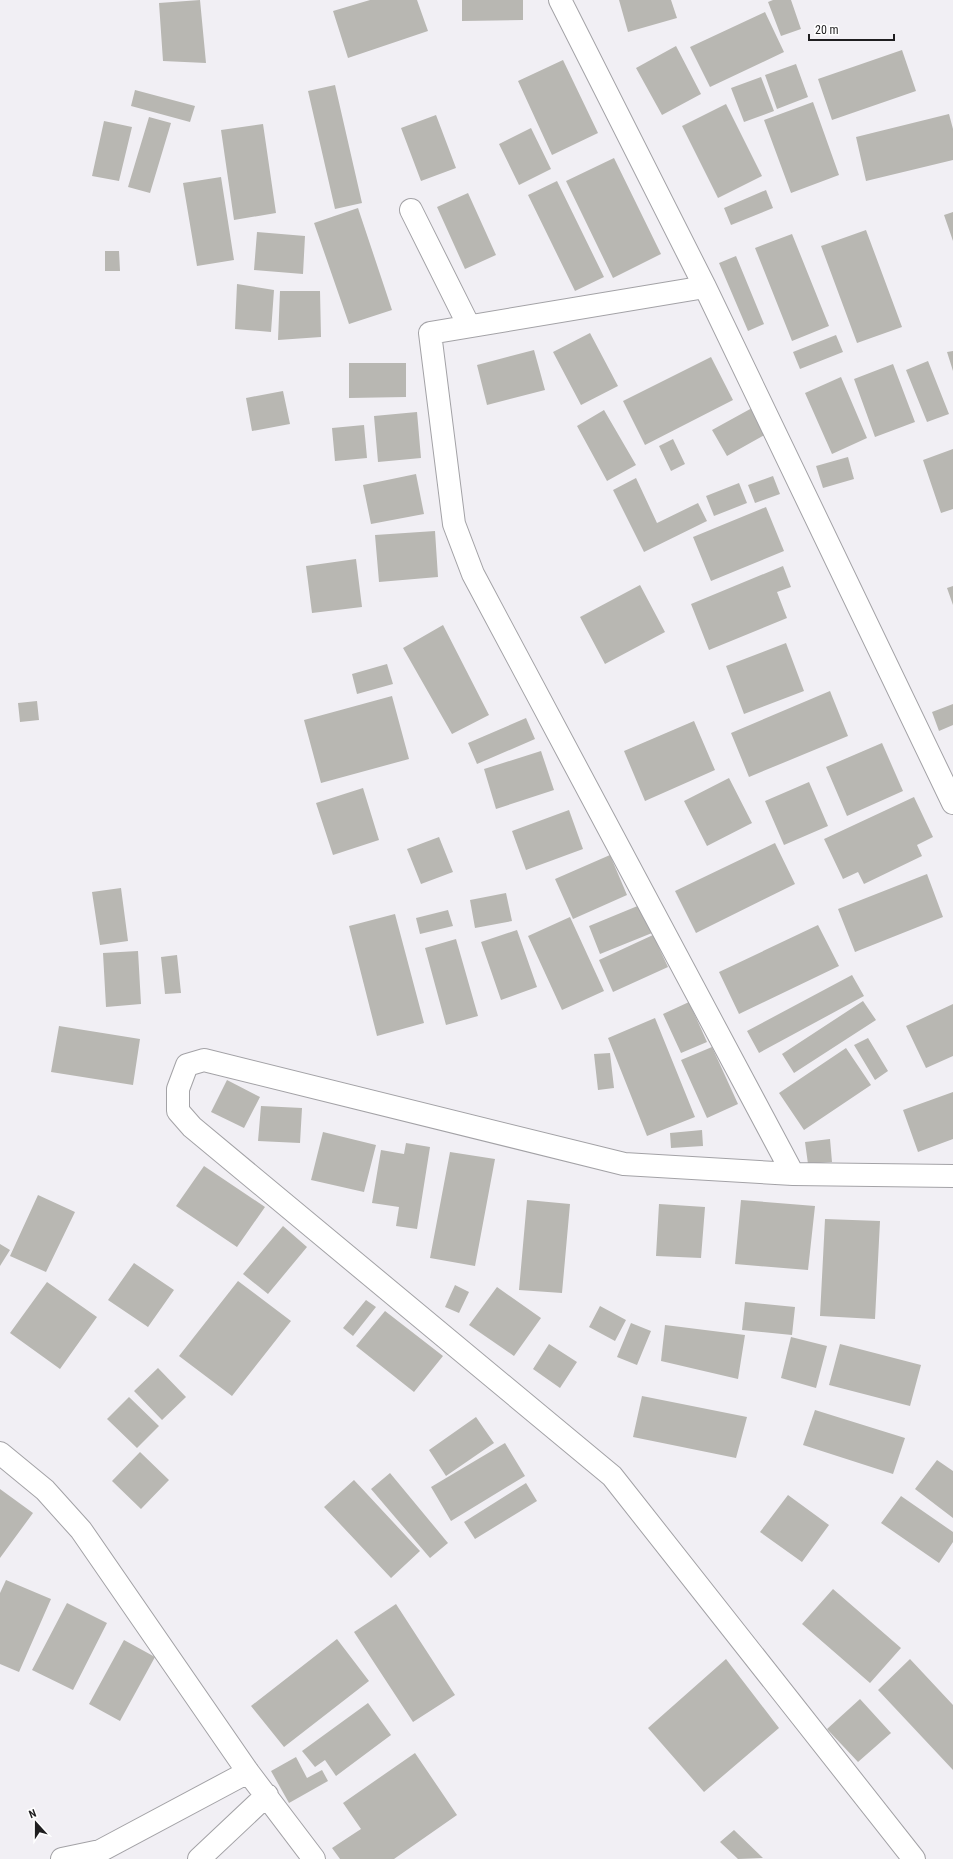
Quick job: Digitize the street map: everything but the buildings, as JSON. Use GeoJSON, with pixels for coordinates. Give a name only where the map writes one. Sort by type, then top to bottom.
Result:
{"type":"FeatureCollection","features":[{"type":"Feature","properties":{"kind":"street"},"geometry":{"type":"LineString","coordinates":[[560,0],[706,287],[953,803]]}},
{"type":"Feature","properties":{"kind":"street"},"geometry":{"type":"LineString","coordinates":[[411,210],[469,326]]}},
{"type":"Feature","properties":{"kind":"street"},"geometry":{"type":"LineString","coordinates":[[706,287],[430,333],[454,524],[473,574],[793,1174]]}},
{"type":"Feature","properties":{"kind":"street"},"geometry":{"type":"LineString","coordinates":[[914,1859],[612,1476],[192,1127],[178,1111],[178,1089],[187,1065],[204,1060],[624,1164],[793,1174],[953,1176]]}},
{"type":"Feature","properties":{"kind":"street"},"geometry":{"type":"LineString","coordinates":[[0,1453],[45,1490],[81,1530],[248,1772],[267,1795],[314,1859]]}},
{"type":"Feature","properties":{"kind":"street"},"geometry":{"type":"LineString","coordinates":[[62,1859],[100,1851],[248,1772]]}},
{"type":"Feature","properties":{"kind":"street"},"geometry":{"type":"LineString","coordinates":[[199,1859],[267,1795]]}}]}
